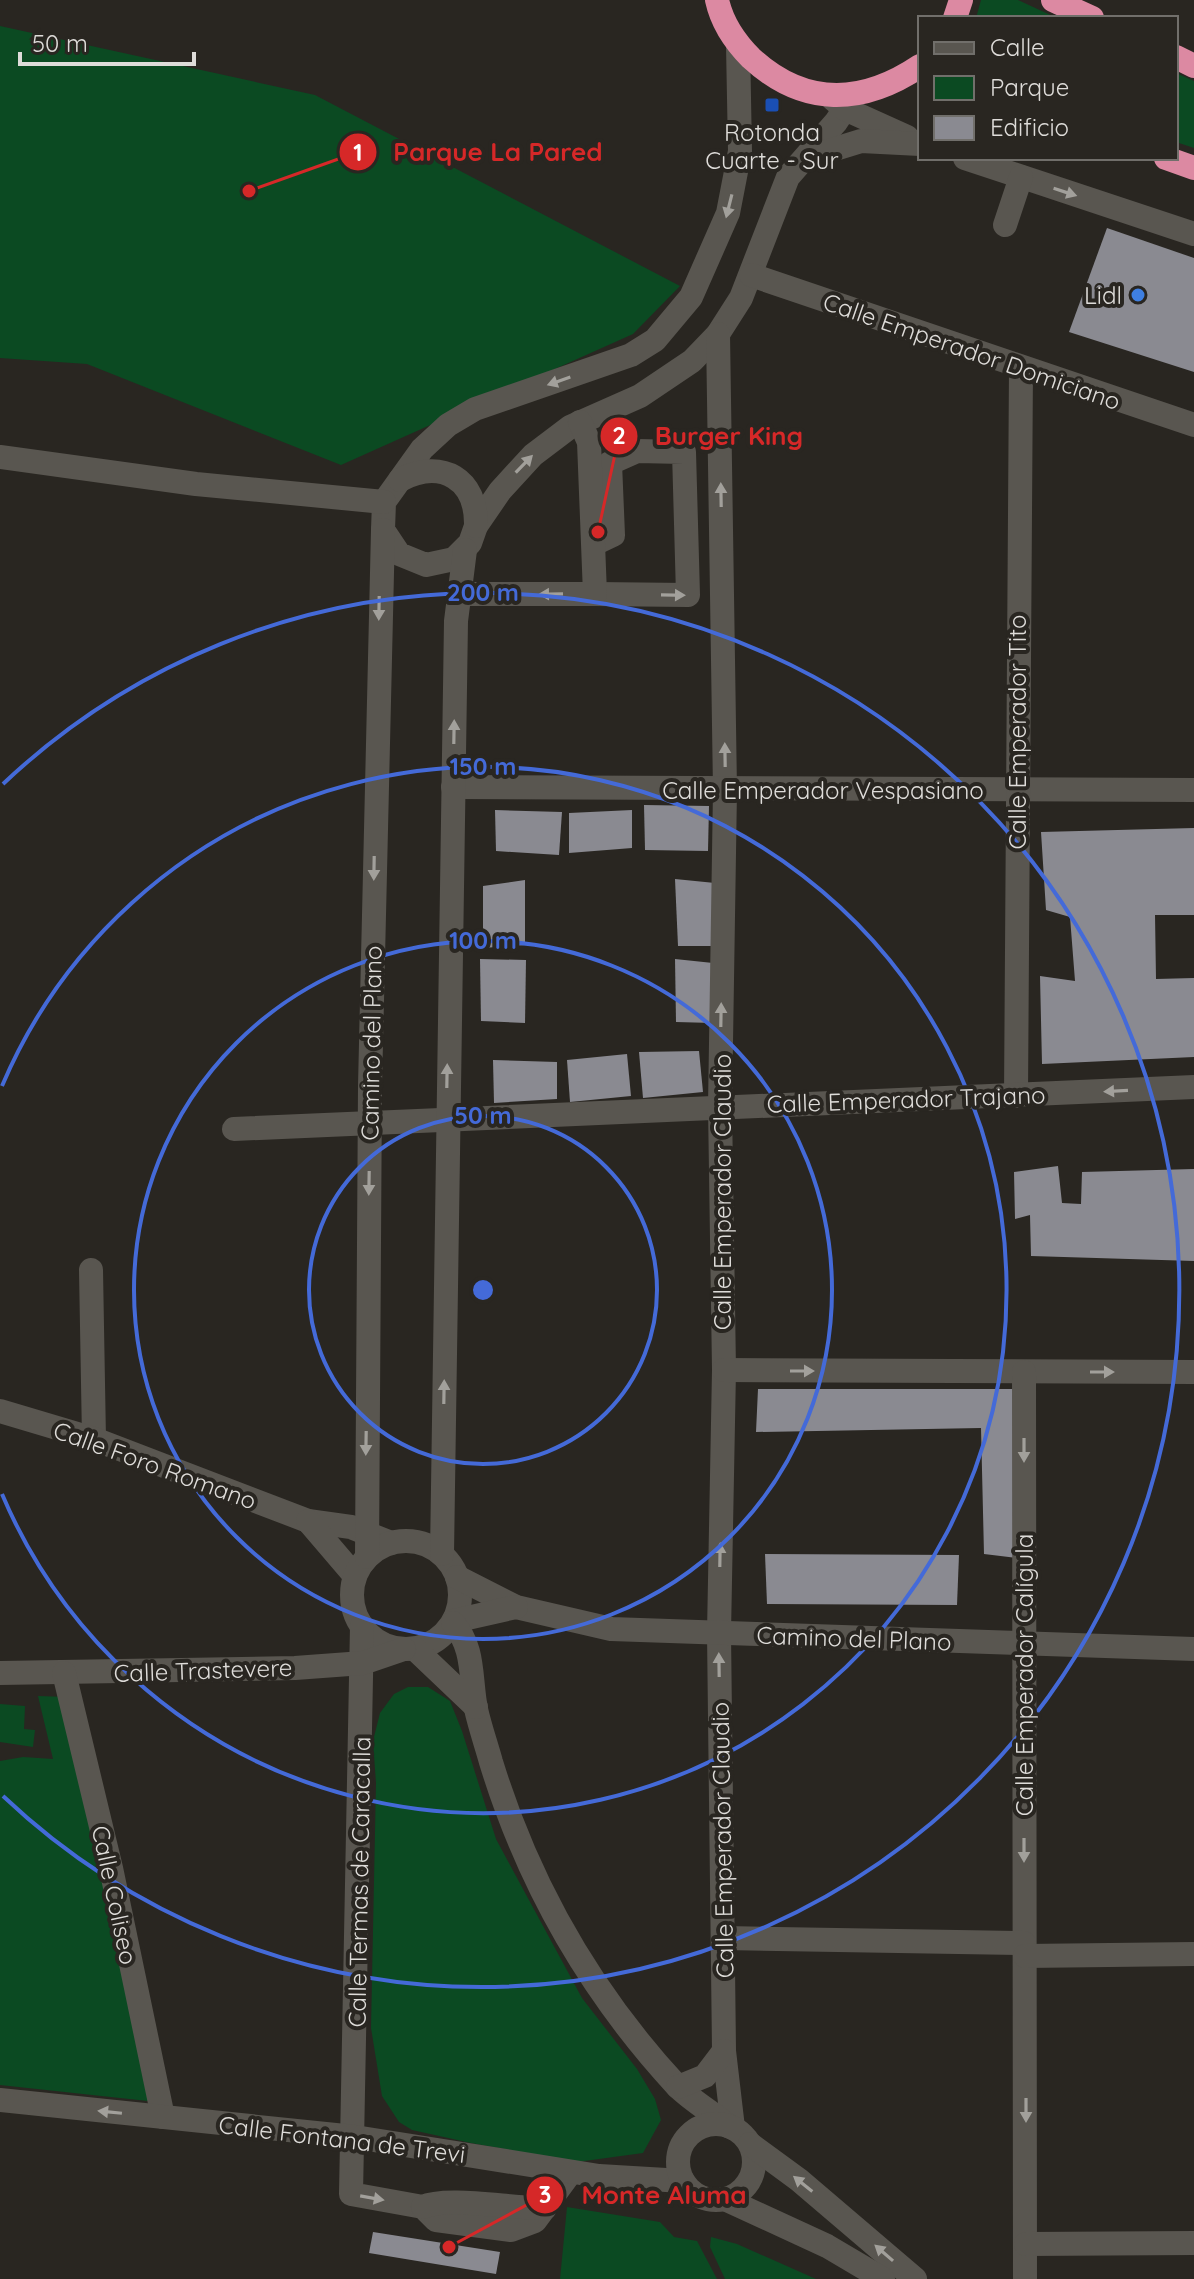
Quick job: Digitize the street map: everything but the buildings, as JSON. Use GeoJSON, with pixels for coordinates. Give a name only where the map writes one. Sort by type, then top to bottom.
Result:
{"type":"FeatureCollection","features":[{"type":"Feature","properties":{"kind":"highway"},"geometry":{"type":"LineString","coordinates":[[1053,0],[1088,16]]}},
{"type":"Feature","properties":{"kind":"highway"},"geometry":{"type":"LineString","coordinates":[[714,2],[738,45],[770,76],[811,93],[842,100],[894,84],[918,67]]}},
{"type":"Feature","properties":{"kind":"highway"},"geometry":{"type":"LineString","coordinates":[[894,84],[918,87]]}},
{"type":"Feature","properties":{"kind":"highway"},"geometry":{"type":"LineString","coordinates":[[1172,160],[1194,168]]}},
{"type":"Feature","properties":{"kind":"street"},"geometry":{"type":"LineString","coordinates":[[465,550],[440,564],[411,562],[399,554],[383,530],[384,502],[422,449],[448,425],[475,409],[631,355],[655,340],[675,320],[708,264],[728,213],[740,151],[738,45]]}},
{"type":"Feature","properties":{"kind":"street"},"geometry":{"type":"LineString","coordinates":[[442,1554],[453,787],[459,594],[465,550],[476,526],[500,491],[533,455],[580,422],[667,380],[718,334],[751,275],[779,192],[842,100],[918,142]]}},
{"type":"Feature","properties":{"kind":"street"},"geometry":{"type":"LineString","coordinates":[[800,162],[830,148],[861,141],[918,143]]}},
{"type":"Feature","properties":{"kind":"street"},"geometry":{"type":"LineString","coordinates":[[971,160],[1194,234]]}},
{"type":"Feature","properties":{"kind":"street"},"geometry":{"type":"LineString","coordinates":[[1005,225],[1021,177]]}},
{"type":"Feature","properties":{"kind":"street","name":"Calle Emperador Domiciano"},"geometry":{"type":"LineString","coordinates":[[751,275],[1194,425]]}},
{"type":"Feature","properties":{"kind":"street","name":"Calle Emperador Claudio"},"geometry":{"type":"LineString","coordinates":[[718,334],[725,790],[720,1106],[724,1370],[719,1633],[724,2051],[738,2133]]}},
{"type":"Feature","properties":{"kind":"street","name":"Calle Emperador Tito"},"geometry":{"type":"LineString","coordinates":[[1016,1096],[1021,368]]}},
{"type":"Feature","properties":{"kind":"street"},"geometry":{"type":"LineString","coordinates":[[580,422],[589,442],[595,594]]}},
{"type":"Feature","properties":{"kind":"street"},"geometry":{"type":"LineString","coordinates":[[459,594],[688,595],[684,452],[637,451],[610,463],[613,535],[594,544]]}},
{"type":"Feature","properties":{"kind":"street"},"geometry":{"type":"LineString","coordinates":[[0,457],[196,484],[384,502]]}},
{"type":"Feature","properties":{"kind":"street"},"geometry":{"type":"LineString","coordinates":[[400,480],[431,470],[447,473],[471,494],[477,510],[476,526]]}},
{"type":"Feature","properties":{"kind":"street","name":"Camino del Plano"},"geometry":{"type":"LineString","coordinates":[[361,1567],[366,1531],[369,1126],[383,530]]}},
{"type":"Feature","properties":{"kind":"street","name":"Calle Emperador Vespasiano"},"geometry":{"type":"LineString","coordinates":[[453,787],[1194,790]]}},
{"type":"Feature","properties":{"kind":"street","name":"Calle Emperador Trajano"},"geometry":{"type":"LineString","coordinates":[[234,1129],[369,1126],[720,1106],[1194,1087]]}},
{"type":"Feature","properties":{"kind":"street"},"geometry":{"type":"LineString","coordinates":[[91,1270],[94,1439]]}},
{"type":"Feature","properties":{"kind":"street"},"geometry":{"type":"LineString","coordinates":[[724,1370],[1194,1372]]}},
{"type":"Feature","properties":{"kind":"street","name":"Calle Emperador Calígula"},"geometry":{"type":"LineString","coordinates":[[1024,1372],[1025,2279]]}},
{"type":"Feature","properties":{"kind":"street","name":"Calle Foro Romano"},"geometry":{"type":"LineString","coordinates":[[0,1411],[94,1439],[308,1521],[366,1531],[391,1543]]}},
{"type":"Feature","properties":{"kind":"street","name":"Calle Foro Romano"},"geometry":{"type":"LineString","coordinates":[[308,1521],[361,1567]]}},
{"type":"Feature","properties":{"kind":"street"},"geometry":{"type":"LineString","coordinates":[[410,1649],[437,1640],[453,1622],[460,1599],[457,1577],[442,1554],[413,1541],[391,1543],[361,1567],[352,1601],[362,1626],[381,1643],[410,1649],[454,1682],[476,1707]]}},
{"type":"Feature","properties":{"kind":"street","name":"Camino del Plano"},"geometry":{"type":"LineString","coordinates":[[457,1577],[516,1607],[611,1629],[1194,1649]]}},
{"type":"Feature","properties":{"kind":"street","name":"Camino del Plano"},"geometry":{"type":"LineString","coordinates":[[453,1622],[516,1607]]}},
{"type":"Feature","properties":{"kind":"street"},"geometry":{"type":"LineString","coordinates":[[453,1622],[469,1654],[476,1707],[511,1823],[562,1931],[613,2007],[678,2087],[799,2180],[915,2279]]}},
{"type":"Feature","properties":{"kind":"street","name":"Calle Termas de Caracalla"},"geometry":{"type":"LineString","coordinates":[[362,1626],[355,2137],[351,2194],[423,2207],[437,2200],[512,2209],[545,2208],[571,2172]]}},
{"type":"Feature","properties":{"kind":"street","name":"Calle Trastevere"},"geometry":{"type":"LineString","coordinates":[[0,1673],[363,1663],[410,1649]]}},
{"type":"Feature","properties":{"kind":"street","name":"Calle Coliseo"},"geometry":{"type":"LineString","coordinates":[[64,1673],[111,1868],[163,2117]]}},
{"type":"Feature","properties":{"kind":"street"},"geometry":{"type":"LineString","coordinates":[[724,1938],[1194,1954]]}},
{"type":"Feature","properties":{"kind":"street"},"geometry":{"type":"LineString","coordinates":[[678,2087],[705,2076],[724,2051]]}},
{"type":"Feature","properties":{"kind":"street"},"geometry":{"type":"LineString","coordinates":[[678,2087],[686,2139],[678,2159],[683,2181],[701,2197],[725,2199],[827,2246],[883,2279]]}},
{"type":"Feature","properties":{"kind":"street","name":"Calle Fontana de Trevi"},"geometry":{"type":"LineString","coordinates":[[0,2100],[355,2137],[571,2172],[643,2181],[683,2181]]}},
{"type":"Feature","properties":{"kind":"street"},"geometry":{"type":"LineString","coordinates":[[686,2139],[706,2125],[738,2133],[754,2155],[751,2178],[736,2195],[725,2199]]}},
{"type":"Feature","properties":{"kind":"street"},"geometry":{"type":"LineString","coordinates":[[1026,2244],[1194,2243]]}},
{"type":"Feature","properties":{"kind":"green space"},"geometry":{"type":"Polygon","coordinates":[[[981,0],[1018,0],[1053,16],[977,16],[981,0]]]}},
{"type":"Feature","properties":{"kind":"green space"},"geometry":{"type":"Polygon","coordinates":[[[0,26],[315,95],[680,286],[633,334],[341,465],[87,364],[0,358],[0,26]]]}},
{"type":"Feature","properties":{"kind":"green space"},"geometry":{"type":"Polygon","coordinates":[[[1178,74],[1194,81],[1194,148],[1178,143],[1178,74]]]}},
{"type":"Feature","properties":{"kind":"green space"},"geometry":{"type":"Polygon","coordinates":[[[408,1687],[428,1687],[450,1701],[496,1839],[582,1998],[637,2069],[655,2099],[661,2120],[643,2153],[577,2162],[471,2143],[412,2130],[399,2122],[382,2096],[371,2028],[376,1783],[373,1741],[380,1713],[394,1694],[408,1687]]]}},
{"type":"Feature","properties":{"kind":"green space"},"geometry":{"type":"Polygon","coordinates":[[[38,1696],[67,1697],[157,2102],[0,2085],[0,1761],[23,1757],[53,1759],[38,1696]]]}},
{"type":"Feature","properties":{"kind":"green space"},"geometry":{"type":"Polygon","coordinates":[[[0,1704],[25,1706],[24,1729],[35,1730],[33,1747],[0,1742],[0,1704]]]}},
{"type":"Feature","properties":{"kind":"green space"},"geometry":{"type":"Polygon","coordinates":[[[567,2207],[660,2222],[674,2237],[697,2241],[717,2279],[560,2279],[567,2207]]]}},
{"type":"Feature","properties":{"kind":"green space"},"geometry":{"type":"Polygon","coordinates":[[[711,2237],[737,2244],[816,2279],[725,2279],[710,2247],[711,2237]]]}},
{"type":"Feature","properties":{"kind":"place","name":"Rotonda Cuarte - Sur"},"geometry":{"type":"Point","coordinates":[772,105]}},
{"type":"Feature","properties":{"kind":"place","name":"Parque La Pared"},"geometry":{"type":"Point","coordinates":[249,191]}},
{"type":"Feature","properties":{"kind":"place","name":"Lidl"},"geometry":{"type":"Point","coordinates":[1138,295]}},
{"type":"Feature","properties":{"kind":"place","name":"Burger King"},"geometry":{"type":"Point","coordinates":[598,532]}},
{"type":"Feature","properties":{"kind":"place","name":"Monte Aluma"},"geometry":{"type":"Point","coordinates":[449,2247]}}]}
